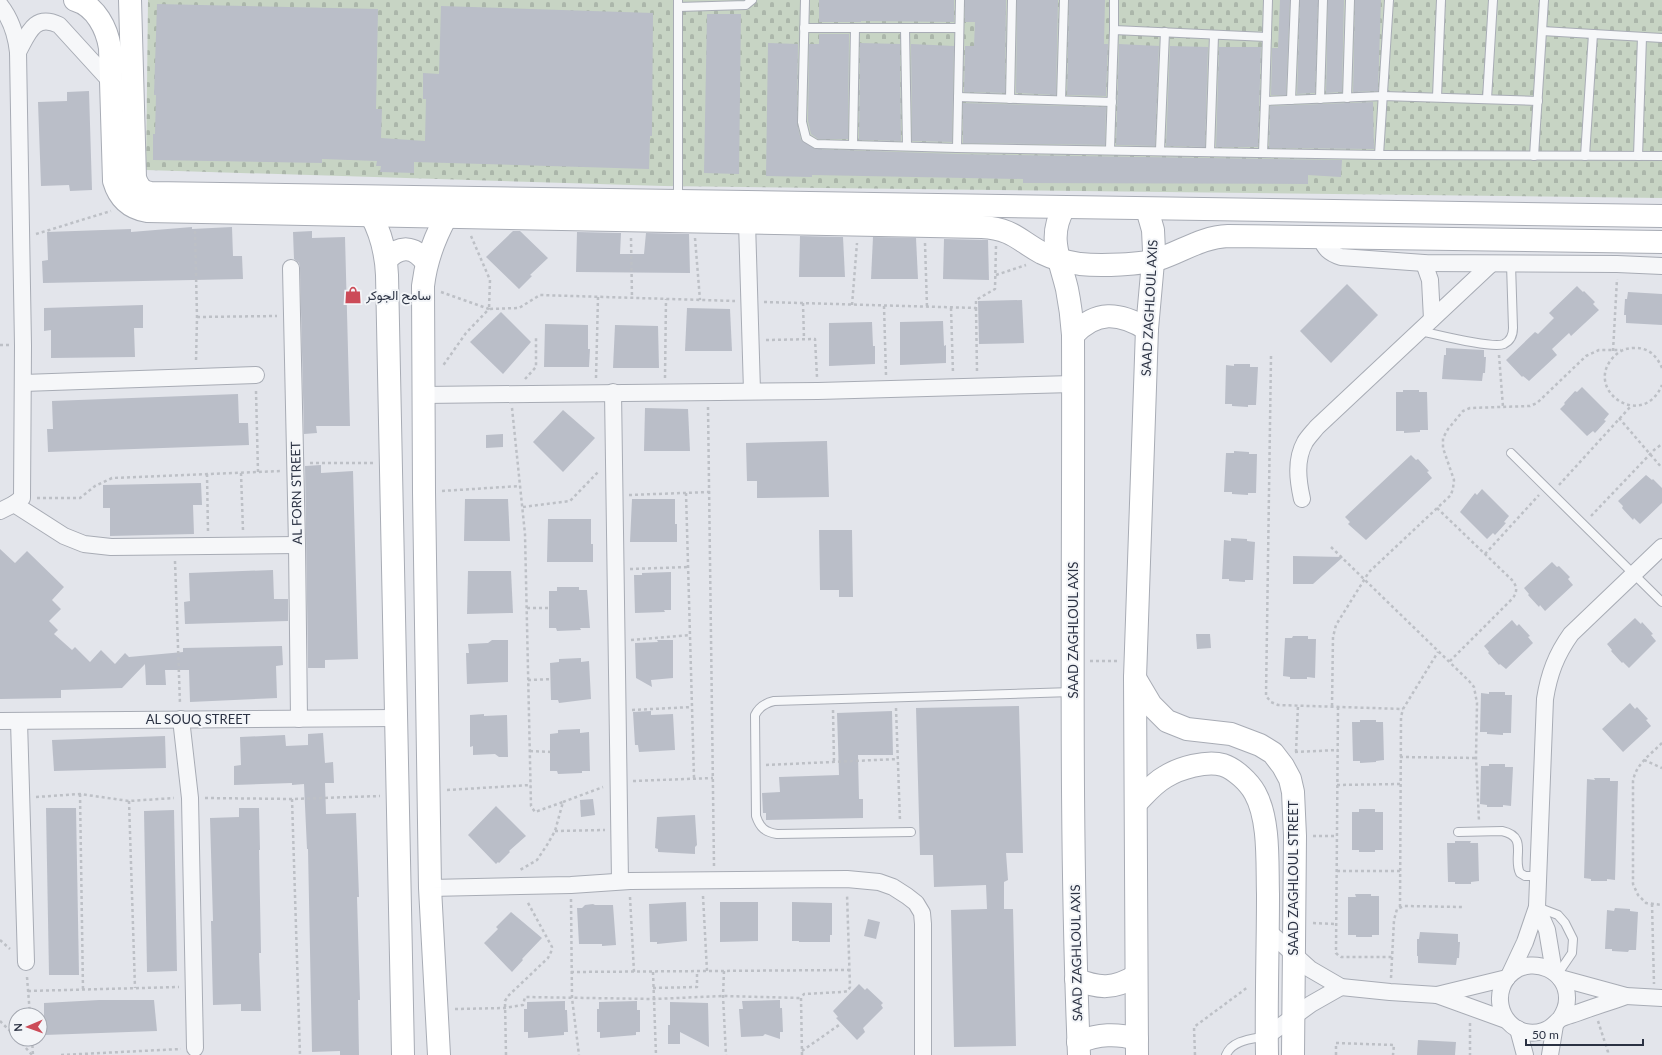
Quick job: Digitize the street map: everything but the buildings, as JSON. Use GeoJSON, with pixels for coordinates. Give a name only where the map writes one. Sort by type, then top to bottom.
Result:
{"type":"FeatureCollection","features":[{"type":"Feature","properties":{"kind":"main road"},"geometry":{"type":"LineString","coordinates":[[75,0],[80,2],[95,14],[105,30],[110,48],[114,180],[119,194],[130,205],[147,211],[925,225],[995,228],[1012,233],[1039,251],[1059,260],[1082,264],[1138,263],[1152,261],[1198,242],[1218,236],[1662,242]]}},
{"type":"Feature","properties":{"kind":"main road"},"geometry":{"type":"LineString","coordinates":[[130,0],[135,178],[139,187],[146,192],[1064,208],[1662,216]]}},
{"type":"Feature","properties":{"kind":"main road","name":"SAAD ZAGHLOUL AXIS"},"geometry":{"type":"LineString","coordinates":[[1064,208],[1058,217],[1054,239],[1068,297],[1073,335],[1073,692],[1076,979],[1079,1049]]}},
{"type":"Feature","properties":{"kind":"main road","name":"SAAD ZAGHLOUL AXIS"},"geometry":{"type":"LineString","coordinates":[[1137,1047],[1135,669],[1146,329],[1154,251],[1153,230],[1148,209]]}},
{"type":"Feature","properties":{"kind":"main road"},"geometry":{"type":"LineString","coordinates":[[371,216],[381,237],[386,260],[403,1055]]}},
{"type":"Feature","properties":{"kind":"main road"},"geometry":{"type":"LineString","coordinates":[[439,1055],[430,888],[424,492],[423,286],[426,262],[431,247],[454,217]]}},
{"type":"Feature","properties":{"kind":"main road"},"geometry":{"type":"LineString","coordinates":[[386,260],[399,250],[407,249],[415,251],[421,255],[426,262]]}},
{"type":"Feature","properties":{"kind":"main road"},"geometry":{"type":"LineString","coordinates":[[1073,335],[1083,324],[1095,318],[1109,315],[1130,320],[1146,329]]}},
{"type":"Feature","properties":{"kind":"main road","name":"SAAD ZAGHLOUL STREET"},"geometry":{"type":"LineString","coordinates":[[1135,669],[1151,705],[1158,714],[1172,723],[1187,729],[1221,732],[1243,737],[1260,745],[1273,753],[1283,766],[1290,779],[1294,798],[1295,836],[1293,922],[1293,1055]]}},
{"type":"Feature","properties":{"kind":"main road","name":"SAAD ZAGHLOUL STREET"},"geometry":{"type":"LineString","coordinates":[[1136,803],[1164,777],[1181,769],[1202,764],[1223,765],[1239,774],[1255,792],[1264,825],[1267,856],[1267,1045]]}},
{"type":"Feature","properties":{"kind":"main road"},"geometry":{"type":"LineString","coordinates":[[1076,979],[1094,985],[1113,986],[1136,976]]}},
{"type":"Feature","properties":{"kind":"main road"},"geometry":{"type":"LineString","coordinates":[[1079,1049],[1102,1035],[1113,1034],[1137,1047]]}},
{"type":"Feature","properties":{"kind":"street"},"geometry":{"type":"LineString","coordinates":[[0,5],[13,25],[17,38],[18,52],[23,383],[12,505],[64,536],[84,544],[111,548],[297,546]]}},
{"type":"Feature","properties":{"kind":"street"},"geometry":{"type":"LineString","coordinates":[[18,52],[31,28],[37,23],[44,21],[52,22],[58,25],[111,82]]}},
{"type":"Feature","properties":{"kind":"street"},"geometry":{"type":"LineString","coordinates":[[747,222],[752,391]]}},
{"type":"Feature","properties":{"kind":"street"},"geometry":{"type":"LineString","coordinates":[[1320,237],[1325,248],[1331,254],[1341,257],[1424,263],[1617,264],[1662,266]]}},
{"type":"Feature","properties":{"kind":"street"},"geometry":{"type":"LineString","coordinates":[[1424,263],[1430,280],[1432,319]]}},
{"type":"Feature","properties":{"kind":"street"},"geometry":{"type":"LineString","coordinates":[[1302,499],[1298,480],[1299,461],[1304,443],[1317,427],[1491,264]]}},
{"type":"Feature","properties":{"kind":"street","name":"AL FORN STREET"},"geometry":{"type":"LineString","coordinates":[[291,268],[296,467],[299,718]]}},
{"type":"Feature","properties":{"kind":"street"},"geometry":{"type":"LineString","coordinates":[[23,383],[256,374]]}},
{"type":"Feature","properties":{"kind":"street"},"geometry":{"type":"LineString","coordinates":[[423,395],[886,390],[1073,384]]}},
{"type":"Feature","properties":{"kind":"street"},"geometry":{"type":"LineString","coordinates":[[613,392],[619,829],[625,881]]}},
{"type":"Feature","properties":{"kind":"street"},"geometry":{"type":"LineString","coordinates":[[1525,1055],[1512,1024],[1500,1003],[1502,985],[1525,942],[1537,907],[1545,699],[1551,671],[1563,646],[1571,634],[1662,547]]}},
{"type":"Feature","properties":{"kind":"street","name":"AL SOUQ STREET"},"geometry":{"type":"LineString","coordinates":[[0,721],[396,718]]}},
{"type":"Feature","properties":{"kind":"street"},"geometry":{"type":"LineString","coordinates":[[181,720],[190,798],[195,1048]]}},
{"type":"Feature","properties":{"kind":"street"},"geometry":{"type":"LineString","coordinates":[[19,721],[26,962]]}},
{"type":"Feature","properties":{"kind":"street"},"geometry":{"type":"LineString","coordinates":[[430,888],[518,879],[571,885],[625,881],[708,880],[846,879],[879,882],[893,887],[916,903],[922,913],[924,924],[923,1055]]}},
{"type":"Feature","properties":{"kind":"street"},"geometry":{"type":"LineString","coordinates":[[1537,907],[1547,930],[1557,975],[1565,987],[1567,998],[1566,1009],[1558,1022],[1550,1055]]}},
{"type":"Feature","properties":{"kind":"street"},"geometry":{"type":"LineString","coordinates":[[1268,931],[1315,972],[1341,987],[1437,995],[1470,1006],[1512,1024],[1525,1032],[1541,1032],[1558,1022],[1626,996]]}},
{"type":"Feature","properties":{"kind":"street"},"geometry":{"type":"LineString","coordinates":[[1437,995],[1508,976],[1520,968],[1540,965],[1557,975],[1626,996],[1658,998]]}},
{"type":"Feature","properties":{"kind":"street"},"geometry":{"type":"LineString","coordinates":[[1267,1045],[1294,1017],[1311,1004],[1341,987]]}},
{"type":"Feature","properties":{"kind":"lane"},"geometry":{"type":"LineString","coordinates":[[678,201],[678,3],[746,5],[752,0]]}},
{"type":"Feature","properties":{"kind":"lane"},"geometry":{"type":"LineString","coordinates":[[805,0],[802,122],[806,138],[816,144],[957,148],[1110,149],[1379,155],[1662,156]]}},
{"type":"Feature","properties":{"kind":"lane"},"geometry":{"type":"LineString","coordinates":[[957,148],[960,0]]}},
{"type":"Feature","properties":{"kind":"lane"},"geometry":{"type":"LineString","coordinates":[[1010,99],[1012,0]]}},
{"type":"Feature","properties":{"kind":"lane"},"geometry":{"type":"LineString","coordinates":[[1061,100],[1064,0]]}},
{"type":"Feature","properties":{"kind":"lane"},"geometry":{"type":"LineString","coordinates":[[1110,149],[1114,0]]}},
{"type":"Feature","properties":{"kind":"lane"},"geometry":{"type":"LineString","coordinates":[[1262,153],[1268,0]]}},
{"type":"Feature","properties":{"kind":"lane"},"geometry":{"type":"LineString","coordinates":[[1292,100],[1295,0]]}},
{"type":"Feature","properties":{"kind":"lane"},"geometry":{"type":"LineString","coordinates":[[1320,99],[1323,0]]}},
{"type":"Feature","properties":{"kind":"lane"},"geometry":{"type":"LineString","coordinates":[[1347,98],[1350,0]]}},
{"type":"Feature","properties":{"kind":"lane"},"geometry":{"type":"LineString","coordinates":[[1379,155],[1389,0]]}},
{"type":"Feature","properties":{"kind":"lane"},"geometry":{"type":"LineString","coordinates":[[1437,97],[1442,0]]}},
{"type":"Feature","properties":{"kind":"lane"},"geometry":{"type":"LineString","coordinates":[[1487,99],[1493,0]]}},
{"type":"Feature","properties":{"kind":"lane"},"geometry":{"type":"LineString","coordinates":[[1534,156],[1544,0]]}},
{"type":"Feature","properties":{"kind":"lane"},"geometry":{"type":"LineString","coordinates":[[804,28],[960,28]]}},
{"type":"Feature","properties":{"kind":"lane"},"geometry":{"type":"LineString","coordinates":[[853,145],[855,28]]}},
{"type":"Feature","properties":{"kind":"lane"},"geometry":{"type":"LineString","coordinates":[[905,28],[907,146]]}},
{"type":"Feature","properties":{"kind":"lane"},"geometry":{"type":"LineString","coordinates":[[1114,30],[1267,37]]}},
{"type":"Feature","properties":{"kind":"lane"},"geometry":{"type":"LineString","coordinates":[[1542,31],[1662,38]]}},
{"type":"Feature","properties":{"kind":"lane"},"geometry":{"type":"LineString","coordinates":[[1160,150],[1165,32]]}},
{"type":"Feature","properties":{"kind":"lane"},"geometry":{"type":"LineString","coordinates":[[1585,156],[1593,34]]}},
{"type":"Feature","properties":{"kind":"lane"},"geometry":{"type":"LineString","coordinates":[[1210,152],[1214,35]]}},
{"type":"Feature","properties":{"kind":"lane"},"geometry":{"type":"LineString","coordinates":[[1638,156],[1642,37]]}},
{"type":"Feature","properties":{"kind":"lane"},"geometry":{"type":"LineString","coordinates":[[1265,101],[1383,96],[1538,101]]}},
{"type":"Feature","properties":{"kind":"lane"},"geometry":{"type":"LineString","coordinates":[[958,97],[1112,102]]}},
{"type":"Feature","properties":{"kind":"lane"},"geometry":{"type":"LineString","coordinates":[[1420,330],[1465,341],[1498,345],[1508,341],[1513,333],[1511,264]]}},
{"type":"Feature","properties":{"kind":"lane"},"geometry":{"type":"LineString","coordinates":[[1511,453],[1662,602]]}},
{"type":"Feature","properties":{"kind":"lane"},"geometry":{"type":"LineString","coordinates":[[911,832],[777,834],[765,832],[759,825],[756,816],[755,715],[762,706],[774,701],[1073,692]]}},
{"type":"Feature","properties":{"kind":"lane"},"geometry":{"type":"LineString","coordinates":[[1458,832],[1508,832],[1514,836],[1518,848],[1518,867],[1520,873],[1525,876],[1538,876]]}},
{"type":"Feature","properties":{"kind":"lane"},"geometry":{"type":"LineString","coordinates":[[1537,907],[1558,915],[1565,923],[1573,940],[1572,953],[1557,975]]}},
{"type":"Feature","properties":{"kind":"lane"},"geometry":{"type":"LineString","coordinates":[[1226,1055],[1228,1049],[1236,1043],[1267,1045]]}},
{"type":"Feature","properties":{"kind":"path"},"geometry":{"type":"LineString","coordinates":[[22,238],[130,205]]}},
{"type":"Feature","properties":{"kind":"path"},"geometry":{"type":"LineString","coordinates":[[194,212],[197,317],[195,377]]}},
{"type":"Feature","properties":{"kind":"path"},"geometry":{"type":"LineString","coordinates":[[440,370],[466,333],[489,309],[490,280],[454,217]]}},
{"type":"Feature","properties":{"kind":"path"},"geometry":{"type":"LineString","coordinates":[[630,220],[632,298]]}},
{"type":"Feature","properties":{"kind":"path"},"geometry":{"type":"LineString","coordinates":[[694,221],[700,300]]}},
{"type":"Feature","properties":{"kind":"path"},"geometry":{"type":"LineString","coordinates":[[852,305],[858,224]]}},
{"type":"Feature","properties":{"kind":"path"},"geometry":{"type":"LineString","coordinates":[[925,225],[927,307]]}},
{"type":"Feature","properties":{"kind":"path"},"geometry":{"type":"LineString","coordinates":[[977,387],[976,300],[995,288],[995,228]]}},
{"type":"Feature","properties":{"kind":"path"},"geometry":{"type":"LineString","coordinates":[[1613,351],[1617,264]]}},
{"type":"Feature","properties":{"kind":"path"},"geometry":{"type":"LineString","coordinates":[[423,286],[489,309],[519,308],[540,294],[976,308]]}},
{"type":"Feature","properties":{"kind":"path"},"geometry":{"type":"LineString","coordinates":[[596,392],[598,297]]}},
{"type":"Feature","properties":{"kind":"path"},"geometry":{"type":"LineString","coordinates":[[665,392],[666,299]]}},
{"type":"Feature","properties":{"kind":"path"},"geometry":{"type":"LineString","coordinates":[[803,303],[804,339]]}},
{"type":"Feature","properties":{"kind":"path"},"geometry":{"type":"LineString","coordinates":[[884,306],[886,390]]}},
{"type":"Feature","properties":{"kind":"path"},"geometry":{"type":"LineString","coordinates":[[951,308],[954,388]]}},
{"type":"Feature","properties":{"kind":"path"},"geometry":{"type":"LineString","coordinates":[[197,317],[292,315]]}},
{"type":"Feature","properties":{"kind":"path"},"geometry":{"type":"LineString","coordinates":[[536,336],[536,366],[510,394],[525,534],[531,806],[535,812],[619,781],[713,778]]}},
{"type":"Feature","properties":{"kind":"path"},"geometry":{"type":"LineString","coordinates":[[751,341],[815,339],[818,391]]}},
{"type":"Feature","properties":{"kind":"path"},"geometry":{"type":"LineString","coordinates":[[1498,345],[1503,407]]}},
{"type":"Feature","properties":{"kind":"path"},"geometry":{"type":"LineString","coordinates":[[1332,706],[1333,637],[1336,625],[1369,572],[1450,495],[1454,480],[1442,443],[1445,433],[1467,409],[1474,407],[1530,406],[1537,404],[1586,356],[1599,350],[1613,351],[1633,348],[1645,350],[1658,360],[1662,368]]}},
{"type":"Feature","properties":{"kind":"path"},"geometry":{"type":"LineString","coordinates":[[1621,350],[1609,362],[1606,370],[1605,378],[1610,394],[1623,404],[1639,406],[1651,400],[1659,392],[1662,385]]}},
{"type":"Feature","properties":{"kind":"path"},"geometry":{"type":"LineString","coordinates":[[1272,356],[1266,696],[1274,704],[1403,709]]}},
{"type":"Feature","properties":{"kind":"path"},"geometry":{"type":"LineString","coordinates":[[256,374],[258,472]]}},
{"type":"Feature","properties":{"kind":"path"},"geometry":{"type":"LineString","coordinates":[[707,971],[708,880],[713,778],[708,392]]}},
{"type":"Feature","properties":{"kind":"path"},"geometry":{"type":"LineString","coordinates":[[1485,554],[1631,406]]}},
{"type":"Feature","properties":{"kind":"path"},"geometry":{"type":"LineString","coordinates":[[1619,418],[1662,468]]}},
{"type":"Feature","properties":{"kind":"path"},"geometry":{"type":"LineString","coordinates":[[1583,524],[1650,454],[1662,444]]}},
{"type":"Feature","properties":{"kind":"path"},"geometry":{"type":"LineString","coordinates":[[523,507],[570,501],[614,454]]}},
{"type":"Feature","properties":{"kind":"path"},"geometry":{"type":"LineString","coordinates":[[12,505],[80,498],[95,486],[112,478],[241,473],[296,467],[391,462]]}},
{"type":"Feature","properties":{"kind":"path"},"geometry":{"type":"LineString","coordinates":[[241,473],[244,546]]}},
{"type":"Feature","properties":{"kind":"path"},"geometry":{"type":"LineString","coordinates":[[207,474],[208,546]]}},
{"type":"Feature","properties":{"kind":"path"},"geometry":{"type":"LineString","coordinates":[[424,492],[520,486]]}},
{"type":"Feature","properties":{"kind":"path"},"geometry":{"type":"LineString","coordinates":[[615,495],[710,492]]}},
{"type":"Feature","properties":{"kind":"path"},"geometry":{"type":"LineString","coordinates":[[686,493],[694,778]]}},
{"type":"Feature","properties":{"kind":"path"},"geometry":{"type":"LineString","coordinates":[[1437,508],[1512,580],[1516,587],[1516,592],[1512,599],[1449,662]]}},
{"type":"Feature","properties":{"kind":"path"},"geometry":{"type":"LineString","coordinates":[[175,547],[181,720]]}},
{"type":"Feature","properties":{"kind":"path"},"geometry":{"type":"LineString","coordinates":[[1331,547],[1469,681],[1477,695],[1476,758],[1479,831]]}},
{"type":"Feature","properties":{"kind":"path"},"geometry":{"type":"LineString","coordinates":[[616,570],[689,567]]}},
{"type":"Feature","properties":{"kind":"path"},"geometry":{"type":"LineString","coordinates":[[527,608],[551,608]]}},
{"type":"Feature","properties":{"kind":"path"},"geometry":{"type":"LineString","coordinates":[[617,641],[690,635]]}},
{"type":"Feature","properties":{"kind":"path"},"geometry":{"type":"LineString","coordinates":[[1390,992],[1394,916],[1400,907],[1400,717],[1403,709],[1438,652]]}},
{"type":"Feature","properties":{"kind":"path"},"geometry":{"type":"LineString","coordinates":[[1073,662],[1135,669]]}},
{"type":"Feature","properties":{"kind":"path"},"geometry":{"type":"LineString","coordinates":[[528,680],[552,679]]}},
{"type":"Feature","properties":{"kind":"path"},"geometry":{"type":"LineString","coordinates":[[896,698],[901,832]]}},
{"type":"Feature","properties":{"kind":"path"},"geometry":{"type":"LineString","coordinates":[[833,699],[834,762]]}},
{"type":"Feature","properties":{"kind":"path"},"geometry":{"type":"LineString","coordinates":[[1296,752],[1298,705]]}},
{"type":"Feature","properties":{"kind":"path"},"geometry":{"type":"LineString","coordinates":[[1338,706],[1336,953],[1339,956],[1392,957]]}},
{"type":"Feature","properties":{"kind":"path"},"geometry":{"type":"LineString","coordinates":[[618,710],[692,707]]}},
{"type":"Feature","properties":{"kind":"path"},"geometry":{"type":"LineString","coordinates":[[1662,743],[1638,766],[1634,773],[1633,781],[1633,884],[1638,895],[1646,903],[1662,905]]}},
{"type":"Feature","properties":{"kind":"path"},"geometry":{"type":"LineString","coordinates":[[1273,753],[1338,750]]}},
{"type":"Feature","properties":{"kind":"path"},"geometry":{"type":"LineString","coordinates":[[530,752],[551,752]]}},
{"type":"Feature","properties":{"kind":"path"},"geometry":{"type":"LineString","coordinates":[[1400,757],[1476,758]]}},
{"type":"Feature","properties":{"kind":"path"},"geometry":{"type":"LineString","coordinates":[[755,766],[898,759]]}},
{"type":"Feature","properties":{"kind":"path"},"geometry":{"type":"LineString","coordinates":[[1644,760],[1662,768]]}},
{"type":"Feature","properties":{"kind":"path"},"geometry":{"type":"LineString","coordinates":[[1337,785],[1400,784]]}},
{"type":"Feature","properties":{"kind":"path"},"geometry":{"type":"LineString","coordinates":[[428,791],[531,785]]}},
{"type":"Feature","properties":{"kind":"path"},"geometry":{"type":"LineString","coordinates":[[21,798],[80,794],[129,801],[190,798],[292,799],[398,795]]}},
{"type":"Feature","properties":{"kind":"path"},"geometry":{"type":"LineString","coordinates":[[80,794],[83,990]]}},
{"type":"Feature","properties":{"kind":"path"},"geometry":{"type":"LineString","coordinates":[[292,799],[300,1055]]}},
{"type":"Feature","properties":{"kind":"path"},"geometry":{"type":"LineString","coordinates":[[129,801],[135,988]]}},
{"type":"Feature","properties":{"kind":"path"},"geometry":{"type":"LineString","coordinates":[[506,1055],[505,1001],[508,996],[548,958],[552,947],[518,879],[537,860],[555,831],[563,802]]}},
{"type":"Feature","properties":{"kind":"path"},"geometry":{"type":"LineString","coordinates":[[555,831],[619,829]]}},
{"type":"Feature","properties":{"kind":"path"},"geometry":{"type":"LineString","coordinates":[[1295,836],[1337,836]]}},
{"type":"Feature","properties":{"kind":"path"},"geometry":{"type":"LineString","coordinates":[[1337,871],[1400,871]]}},
{"type":"Feature","properties":{"kind":"path"},"geometry":{"type":"LineString","coordinates":[[802,1055],[801,998],[804,994],[808,993],[848,991],[850,987],[846,879]]}},
{"type":"Feature","properties":{"kind":"path"},"geometry":{"type":"LineString","coordinates":[[625,881],[634,972]]}},
{"type":"Feature","properties":{"kind":"path"},"geometry":{"type":"LineString","coordinates":[[571,885],[572,998],[579,1055]]}},
{"type":"Feature","properties":{"kind":"path"},"geometry":{"type":"LineString","coordinates":[[1652,904],[1658,998]]}},
{"type":"Feature","properties":{"kind":"path"},"geometry":{"type":"LineString","coordinates":[[1400,907],[1463,907]]}},
{"type":"Feature","properties":{"kind":"path"},"geometry":{"type":"LineString","coordinates":[[1293,922],[1336,924]]}},
{"type":"Feature","properties":{"kind":"path"},"geometry":{"type":"LineString","coordinates":[[26,962],[29,1007]]}},
{"type":"Feature","properties":{"kind":"path"},"geometry":{"type":"LineString","coordinates":[[571,972],[849,970]]}},
{"type":"Feature","properties":{"kind":"path"},"geometry":{"type":"LineString","coordinates":[[653,988],[697,987],[697,971]]}},
{"type":"Feature","properties":{"kind":"path"},"geometry":{"type":"LineString","coordinates":[[724,971],[722,996],[726,1055]]}},
{"type":"Feature","properties":{"kind":"path"},"geometry":{"type":"LineString","coordinates":[[653,972],[656,1055]]}},
{"type":"Feature","properties":{"kind":"path"},"geometry":{"type":"LineString","coordinates":[[1195,1055],[1194,1027],[1268,973]]}},
{"type":"Feature","properties":{"kind":"path"},"geometry":{"type":"LineString","coordinates":[[28,991],[194,987]]}},
{"type":"Feature","properties":{"kind":"path"},"geometry":{"type":"LineString","coordinates":[[437,1010],[504,1008],[523,1005],[524,998],[654,999],[722,996],[801,998]]}},
{"type":"Feature","properties":{"kind":"path"},"geometry":{"type":"LineString","coordinates":[[1470,1006],[1470,1055]]}},
{"type":"Feature","properties":{"kind":"path"},"geometry":{"type":"LineString","coordinates":[[1593,1008],[1608,1055]]}},
{"type":"Feature","properties":{"kind":"path"},"geometry":{"type":"LineString","coordinates":[[0,1021],[8,1029]]}},
{"type":"Feature","properties":{"kind":"path"},"geometry":{"type":"LineString","coordinates":[[802,1051],[840,1025]]}},
{"type":"Feature","properties":{"kind":"path"},"geometry":{"type":"LineString","coordinates":[[1336,1055],[1336,1043],[1394,1045],[1394,1055]]}},
{"type":"Feature","properties":{"kind":"path"},"geometry":{"type":"LineString","coordinates":[[25,1047],[33,1055]]}},
{"type":"Feature","properties":{"kind":"path"},"geometry":{"type":"LineString","coordinates":[[61,1055],[195,1048]]}},
{"type":"Feature","properties":{"kind":"green space"},"geometry":{"type":"Polygon","coordinates":[[[148,0],[1662,0],[1662,198],[664,186],[146,170],[148,0]]]}},
{"type":"Feature","properties":{"kind":"place","name":"سامح الجوكر"},"geometry":{"type":"Point","coordinates":[353,295]}}]}
